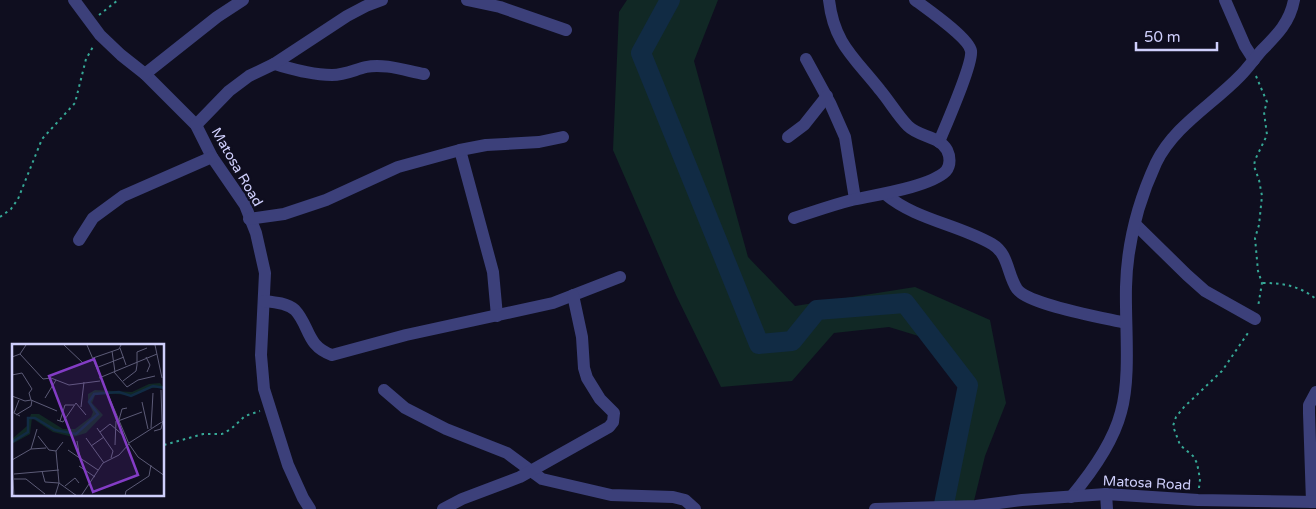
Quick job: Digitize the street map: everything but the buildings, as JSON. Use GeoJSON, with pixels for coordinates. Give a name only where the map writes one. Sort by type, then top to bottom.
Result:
{"type":"FeatureCollection","features":[{"type":"Feature","properties":{"kind":"street","name":"Matosa Road"},"geometry":{"type":"LineString","coordinates":[[74,0],[100,35],[145,74],[196,125],[212,157],[245,205],[249,219],[256,232],[265,273],[261,355],[264,389],[288,465],[310,509]]}},
{"type":"Feature","properties":{"kind":"street"},"geometry":{"type":"LineString","coordinates":[[145,74],[216,17],[243,0]]}},
{"type":"Feature","properties":{"kind":"street"},"geometry":{"type":"LineString","coordinates":[[467,0],[500,7],[566,30]]}},
{"type":"Feature","properties":{"kind":"street"},"geometry":{"type":"LineString","coordinates":[[794,218],[854,200],[920,184],[946,171],[950,164],[950,157],[946,149],[939,142],[909,127],[855,62],[835,29],[828,0]]}},
{"type":"Feature","properties":{"kind":"street"},"geometry":{"type":"LineString","coordinates":[[915,0],[965,40],[971,51],[969,66],[939,142]]}},
{"type":"Feature","properties":{"kind":"street"},"geometry":{"type":"LineString","coordinates":[[1225,0],[1245,46],[1254,60]]}},
{"type":"Feature","properties":{"kind":"street"},"geometry":{"type":"LineString","coordinates":[[1071,497],[1107,446],[1122,411],[1126,363],[1126,287],[1129,244],[1140,205],[1156,163],[1167,144],[1240,76],[1280,31],[1288,18],[1294,0]]}},
{"type":"Feature","properties":{"kind":"street"},"geometry":{"type":"LineString","coordinates":[[196,125],[229,91],[249,76],[274,64],[347,16],[372,2]]}},
{"type":"Feature","properties":{"kind":"street"},"geometry":{"type":"LineString","coordinates":[[806,59],[845,137],[854,200]]}},
{"type":"Feature","properties":{"kind":"street"},"geometry":{"type":"LineString","coordinates":[[274,64],[314,74],[334,75],[353,73],[366,67],[378,66],[424,74]]}},
{"type":"Feature","properties":{"kind":"street"},"geometry":{"type":"LineString","coordinates":[[788,137],[804,125],[826,96]]}},
{"type":"Feature","properties":{"kind":"street"},"geometry":{"type":"LineString","coordinates":[[249,219],[284,214],[326,200],[398,167],[460,150],[486,145],[538,142],[563,137]]}},
{"type":"Feature","properties":{"kind":"street"},"geometry":{"type":"LineString","coordinates":[[460,150],[493,272],[497,316]]}},
{"type":"Feature","properties":{"kind":"street"},"geometry":{"type":"LineString","coordinates":[[79,240],[93,218],[122,196],[212,157]]}},
{"type":"Feature","properties":{"kind":"street"},"geometry":{"type":"LineString","coordinates":[[885,194],[905,208],[994,245],[1006,260],[1016,288],[1025,296],[1062,308],[1126,323]]}},
{"type":"Feature","properties":{"kind":"street"},"geometry":{"type":"LineString","coordinates":[[1135,224],[1205,291],[1255,319]]}},
{"type":"Feature","properties":{"kind":"street"},"geometry":{"type":"LineString","coordinates":[[264,301],[278,302],[294,309],[307,332],[321,351],[332,355],[414,334],[553,303],[620,277]]}},
{"type":"Feature","properties":{"kind":"street"},"geometry":{"type":"LineString","coordinates":[[443,509],[462,499],[497,487],[531,472],[609,427],[614,418],[614,412],[600,399],[586,378],[582,337],[573,295]]}},
{"type":"Feature","properties":{"kind":"street"},"geometry":{"type":"LineString","coordinates":[[384,390],[406,408],[446,429],[507,453],[542,479],[611,495],[674,498],[684,500],[695,509]]}},
{"type":"Feature","properties":{"kind":"street"},"geometry":{"type":"LineString","coordinates":[[1314,502],[1309,405],[1316,392]]}},
{"type":"Feature","properties":{"kind":"street","name":"Matosa Road"},"geometry":{"type":"LineString","coordinates":[[875,509],[976,506],[1022,500],[1106,494],[1198,500],[1220,505],[1314,502]]}},
{"type":"Feature","properties":{"kind":"street"},"geometry":{"type":"LineString","coordinates":[[1106,494],[1106,509]]}},
{"type":"Feature","properties":{"kind":"path"},"geometry":{"type":"LineString","coordinates":[[90,23],[118,0]]}},
{"type":"Feature","properties":{"kind":"path"},"geometry":{"type":"LineString","coordinates":[[0,217],[11,209],[18,199],[42,139],[75,103],[86,59],[100,35]]}},
{"type":"Feature","properties":{"kind":"path"},"geometry":{"type":"LineString","coordinates":[[1198,500],[1200,479],[1198,463],[1193,456],[1180,446],[1173,426],[1184,407],[1222,371],[1252,327],[1262,283],[1258,271],[1255,238],[1260,225],[1262,196],[1254,166],[1267,135],[1264,112],[1267,102],[1254,71],[1254,60]]}},
{"type":"Feature","properties":{"kind":"path"},"geometry":{"type":"LineString","coordinates":[[1262,283],[1280,283],[1292,286],[1316,299]]}},
{"type":"Feature","properties":{"kind":"path"},"geometry":{"type":"LineString","coordinates":[[165,445],[203,434],[222,434],[231,429],[245,416],[269,408]]}},
{"type":"Feature","properties":{"kind":"green space"},"geometry":{"type":"Polygon","coordinates":[[[627,0],[718,0],[694,61],[748,257],[795,306],[915,287],[990,320],[1006,403],[985,456],[972,509],[938,509],[959,451],[970,399],[925,338],[889,327],[834,333],[792,381],[721,387],[676,295],[613,150],[619,12],[627,0]]]}},
{"type":"Feature","properties":{"kind":"waterway"},"geometry":{"type":"LineString","coordinates":[[670,0],[641,53],[759,344],[792,341],[817,310],[905,303],[968,385],[943,509]]}}]}
